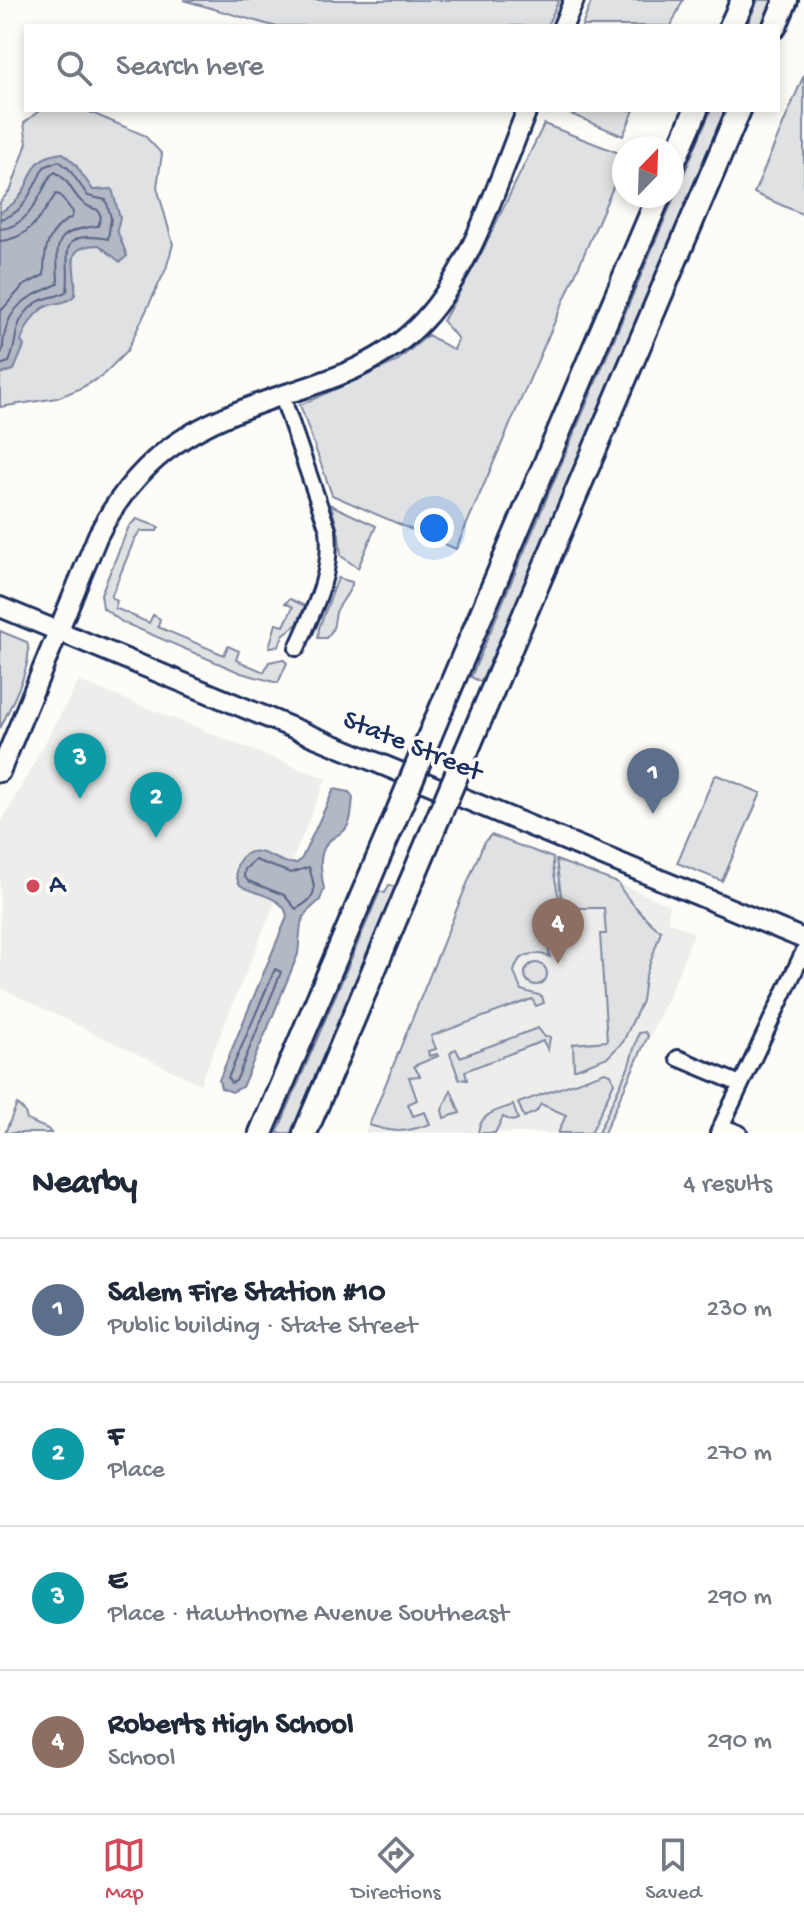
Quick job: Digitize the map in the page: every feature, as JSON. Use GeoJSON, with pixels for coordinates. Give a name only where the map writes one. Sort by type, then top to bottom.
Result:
{"type":"FeatureCollection","features":[{"type":"Feature","properties":{"kind":"highway"},"geometry":{"type":"LineString","coordinates":[[732,24],[743,0]]}},
{"type":"Feature","properties":{"kind":"highway"},"geometry":{"type":"LineString","coordinates":[[776,24],[786,0]]}},
{"type":"Feature","properties":{"kind":"highway"},"geometry":{"type":"LineString","coordinates":[[684,138],[695,112]]}},
{"type":"Feature","properties":{"kind":"highway"},"geometry":{"type":"LineString","coordinates":[[305,1133],[738,112]]}},
{"type":"Feature","properties":{"kind":"highway"},"geometry":{"type":"LineString","coordinates":[[261,1133],[654,208]]}},
{"type":"Feature","properties":{"kind":"main road"},"geometry":{"type":"LineString","coordinates":[[564,24],[574,0]]}},
{"type":"Feature","properties":{"kind":"main road"},"geometry":{"type":"LineString","coordinates":[[0,772],[109,515],[139,474],[167,449],[194,431],[360,368],[423,322],[458,274],[526,112]]}},
{"type":"Feature","properties":{"kind":"main road","name":"State Street"},"geometry":{"type":"LineString","coordinates":[[0,607],[804,939]]}},
{"type":"Feature","properties":{"kind":"street"},"geometry":{"type":"LineString","coordinates":[[282,396],[328,530],[330,549],[323,588],[297,648]]}},
{"type":"Feature","properties":{"kind":"street"},"geometry":{"type":"LineString","coordinates":[[739,1133],[720,1129],[804,951]]}},
{"type":"Feature","properties":{"kind":"street"},"geometry":{"type":"LineString","coordinates":[[678,1058],[740,1084]]}},
{"type":"Feature","properties":{"kind":"shaded area"},"geometry":{"type":"Polygon","coordinates":[[[183,0],[559,0],[548,24],[266,24],[183,0]]]}},
{"type":"Feature","properties":{"kind":"shaded area"},"geometry":{"type":"Polygon","coordinates":[[[592,0],[683,0],[672,24],[583,24],[592,0]]]}},
{"type":"Feature","properties":{"kind":"shaded area"},"geometry":{"type":"Polygon","coordinates":[[[758,0],[772,0],[762,24],[748,24],[758,0]]]}},
{"type":"Feature","properties":{"kind":"shaded area"},"geometry":{"type":"Polygon","coordinates":[[[804,75],[804,215],[754,193],[804,75]]]}},
{"type":"Feature","properties":{"kind":"shaded area"},"geometry":{"type":"Polygon","coordinates":[[[38,112],[90,112],[144,135],[162,154],[157,187],[173,244],[166,269],[127,351],[101,377],[57,398],[0,407],[0,202],[11,189],[27,143],[24,123],[38,112]]]}},
{"type":"Feature","properties":{"kind":"shaded area"},"geometry":{"type":"Polygon","coordinates":[[[566,112],[633,112],[623,136],[566,112]]]}},
{"type":"Feature","properties":{"kind":"shaded area"},"geometry":{"type":"Polygon","coordinates":[[[710,112],[725,112],[512,614],[481,682],[471,677],[670,208],[684,208],[684,174],[710,112]]]}},
{"type":"Feature","properties":{"kind":"shaded area"},"geometry":{"type":"Polygon","coordinates":[[[544,124],[612,150],[612,190],[456,549],[332,495],[300,405],[396,362],[428,335],[454,350],[458,339],[443,321],[481,254],[544,124]]]}},
{"type":"Feature","properties":{"kind":"shaded area"},"geometry":{"type":"Polygon","coordinates":[[[331,505],[376,526],[358,568],[341,556],[331,505]]]}},
{"type":"Feature","properties":{"kind":"shaded area"},"geometry":{"type":"Polygon","coordinates":[[[137,519],[159,527],[157,531],[141,531],[135,538],[111,597],[117,601],[115,608],[149,623],[153,615],[160,619],[158,627],[224,655],[228,646],[239,651],[236,660],[264,672],[269,662],[283,659],[287,663],[278,683],[241,673],[122,622],[103,608],[101,594],[129,526],[137,519]]]}},
{"type":"Feature","properties":{"kind":"shaded area"},"geometry":{"type":"Polygon","coordinates":[[[338,578],[352,582],[352,585],[336,612],[330,634],[326,638],[318,638],[319,628],[338,578]]]}},
{"type":"Feature","properties":{"kind":"shaded area"},"geometry":{"type":"Polygon","coordinates":[[[290,599],[305,606],[297,624],[283,635],[279,646],[269,647],[276,624],[284,626],[293,607],[285,603],[290,599]]]}},
{"type":"Feature","properties":{"kind":"shaded area"},"geometry":{"type":"Polygon","coordinates":[[[0,631],[27,642],[29,651],[20,686],[0,729],[0,631]]]}},
{"type":"Feature","properties":{"kind":"shaded area"},"geometry":{"type":"Polygon","coordinates":[[[79,681],[326,779],[200,1084],[0,988],[0,825],[79,681]]]}},
{"type":"Feature","properties":{"kind":"shaded area"},"geometry":{"type":"Polygon","coordinates":[[[717,775],[761,793],[722,881],[677,863],[717,775]]]}},
{"type":"Feature","properties":{"kind":"shaded area"},"geometry":{"type":"Polygon","coordinates":[[[491,835],[669,905],[668,921],[694,933],[669,996],[604,1133],[365,1133],[484,842],[491,835]]]}},
{"type":"Feature","properties":{"kind":"shaded area"},"geometry":{"type":"Polygon","coordinates":[[[491,835],[553,858],[560,908],[557,909],[558,928],[545,929],[550,957],[538,954],[522,957],[514,972],[521,990],[542,996],[544,1003],[536,1006],[532,999],[431,1036],[436,1049],[428,1051],[429,1056],[438,1056],[414,1066],[420,1076],[409,1077],[417,1100],[408,1104],[413,1116],[425,1112],[430,1124],[400,1131],[369,1125],[484,842],[491,835]]]}},
{"type":"Feature","properties":{"kind":"shaded area"},"geometry":{"type":"Polygon","coordinates":[[[556,860],[618,883],[637,908],[661,931],[645,978],[642,1001],[623,1042],[608,1057],[576,1069],[573,1044],[607,1041],[600,934],[606,934],[604,908],[563,908],[556,860]]]}},
{"type":"Feature","properties":{"kind":"shaded area"},"geometry":{"type":"Polygon","coordinates":[[[389,885],[396,887],[291,1133],[277,1133],[380,891],[385,893],[389,885]]]}},
{"type":"Feature","properties":{"kind":"shaded area"},"geometry":{"type":"Polygon","coordinates":[[[532,963],[540,963],[547,974],[540,985],[532,985],[525,978],[525,970],[532,963]]]}},
{"type":"Feature","properties":{"kind":"shaded area"},"geometry":{"type":"Polygon","coordinates":[[[538,1028],[545,1037],[550,1037],[548,1050],[543,1041],[465,1071],[467,1080],[459,1079],[450,1054],[453,1050],[456,1049],[460,1057],[538,1028]]]}},
{"type":"Feature","properties":{"kind":"shaded area"},"geometry":{"type":"Polygon","coordinates":[[[645,1032],[648,1036],[604,1133],[598,1133],[628,1068],[639,1033],[645,1032]]]}},
{"type":"Feature","properties":{"kind":"shaded area"},"geometry":{"type":"Polygon","coordinates":[[[605,1072],[611,1074],[614,1083],[591,1133],[558,1133],[566,1115],[541,1104],[536,1112],[524,1117],[518,1103],[605,1072]]]}},
{"type":"Feature","properties":{"kind":"shaded area"},"geometry":{"type":"Polygon","coordinates":[[[451,1090],[460,1113],[444,1118],[442,1110],[451,1090]]]}},
{"type":"Feature","properties":{"kind":"shaded area"},"geometry":{"type":"Polygon","coordinates":[[[17,1104],[25,1112],[27,1120],[51,1133],[5,1133],[17,1104]]]}},
{"type":"Feature","properties":{"kind":"shaded area"},"geometry":{"type":"Polygon","coordinates":[[[513,1105],[518,1119],[512,1121],[503,1117],[495,1133],[478,1133],[486,1117],[513,1105]]]}},
{"type":"Feature","properties":{"kind":"water"},"geometry":{"type":"Polygon","coordinates":[[[63,153],[93,190],[112,189],[120,218],[117,230],[127,256],[120,262],[99,245],[79,249],[74,260],[75,295],[44,307],[35,315],[21,341],[24,346],[14,370],[0,374],[0,213],[18,199],[39,162],[63,153]]]}},
{"type":"Feature","properties":{"kind":"water"},"geometry":{"type":"Polygon","coordinates":[[[334,789],[349,792],[353,797],[350,820],[345,830],[329,841],[322,853],[324,889],[320,900],[306,913],[301,923],[298,954],[242,1087],[232,1092],[221,1088],[219,1080],[287,917],[285,910],[275,900],[240,885],[236,874],[237,864],[246,854],[253,852],[297,863],[334,789]]]}},
{"type":"Feature","properties":{"kind":"place","name":"E"},"geometry":{"type":"Point","coordinates":[80,799]}},
{"type":"Feature","properties":{"kind":"place","name":"Salem Fire Station #10"},"geometry":{"type":"Point","coordinates":[653,814]}},
{"type":"Feature","properties":{"kind":"place","name":"F"},"geometry":{"type":"Point","coordinates":[156,838]}},
{"type":"Feature","properties":{"kind":"place","name":"A"},"geometry":{"type":"Point","coordinates":[33,886]}},
{"type":"Feature","properties":{"kind":"place","name":"Roberts High School"},"geometry":{"type":"Point","coordinates":[558,964]}}]}
